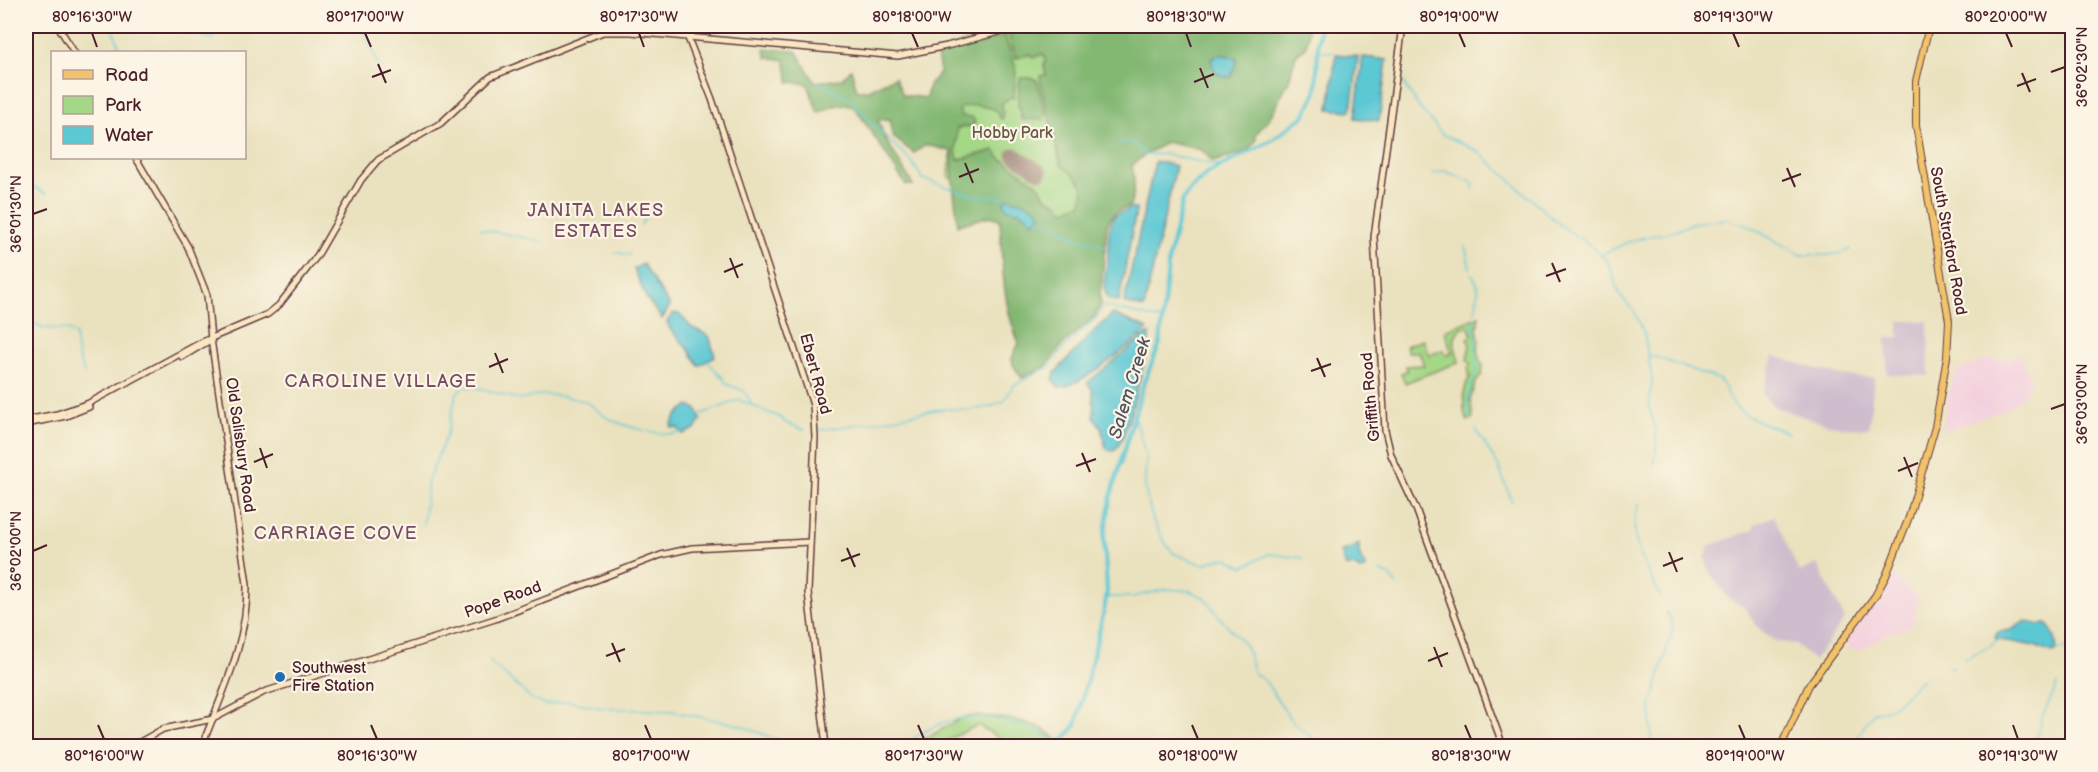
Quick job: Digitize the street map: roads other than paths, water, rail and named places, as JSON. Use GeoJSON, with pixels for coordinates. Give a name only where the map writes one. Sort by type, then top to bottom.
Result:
{"type":"FeatureCollection","features":[{"type":"Feature","properties":{"kind":"main road"},"geometry":{"type":"LineString","coordinates":[[58,26],[73,51]]}},
{"type":"Feature","properties":{"kind":"main road","name":"Ebert Road"},"geometry":{"type":"LineString","coordinates":[[689,26],[688,38],[712,99],[813,405],[815,430],[808,592],[826,747]]}},
{"type":"Feature","properties":{"kind":"main road"},"geometry":{"type":"LineString","coordinates":[[26,422],[89,403],[202,342],[261,318],[275,309],[317,256],[369,168],[385,156],[436,127],[490,77],[603,32],[617,31],[898,56],[947,46],[1021,26]]}},
{"type":"Feature","properties":{"kind":"main road","name":"Griffith Road"},"geometry":{"type":"LineString","coordinates":[[1403,26],[1374,237],[1385,430],[1391,455],[1416,509],[1503,747]]}},
{"type":"Feature","properties":{"kind":"main road","name":"South Stratford Road"},"geometry":{"type":"LineString","coordinates":[[1781,747],[1809,685],[1879,589],[1890,568],[1909,517],[1935,427],[1947,357],[1949,321],[1916,125],[1916,81],[1929,26]]}},
{"type":"Feature","properties":{"kind":"main road","name":"Old Salisbury Road"},"geometry":{"type":"LineString","coordinates":[[137,159],[188,247],[207,295],[210,339],[248,584],[247,608],[241,642],[202,747]]}},
{"type":"Feature","properties":{"kind":"main road","name":"Pope Road"},"geometry":{"type":"LineString","coordinates":[[133,747],[163,729],[213,719],[264,692],[495,619],[669,552],[692,548],[810,542]]}},
{"type":"Feature","properties":{"kind":"water"},"geometry":{"type":"Polygon","coordinates":[[[1336,54],[1358,57],[1351,111],[1329,109],[1336,54]]]}},
{"type":"Feature","properties":{"kind":"water"},"geometry":{"type":"Polygon","coordinates":[[[1227,55],[1237,59],[1231,77],[1223,76],[1214,70],[1211,58],[1227,55]]]}},
{"type":"Feature","properties":{"kind":"water"},"geometry":{"type":"Polygon","coordinates":[[[1363,57],[1387,60],[1379,121],[1355,118],[1363,57]]]}},
{"type":"Feature","properties":{"kind":"water"},"geometry":{"type":"Polygon","coordinates":[[[1155,161],[1176,166],[1144,308],[1124,303],[1155,161]]]}},
{"type":"Feature","properties":{"kind":"water"},"geometry":{"type":"Polygon","coordinates":[[[1007,198],[1030,205],[1041,214],[1033,222],[1022,212],[1006,208],[1004,202],[1007,198]]]}},
{"type":"Feature","properties":{"kind":"water"},"geometry":{"type":"Polygon","coordinates":[[[1131,208],[1136,211],[1119,301],[1110,300],[1105,290],[1104,279],[1111,225],[1115,215],[1131,208]]]}},
{"type":"Feature","properties":{"kind":"water"},"geometry":{"type":"Polygon","coordinates":[[[643,264],[670,306],[662,319],[647,299],[634,269],[643,264]]]}},
{"type":"Feature","properties":{"kind":"water"},"geometry":{"type":"Polygon","coordinates":[[[673,313],[679,314],[691,327],[709,336],[715,356],[699,366],[689,350],[670,329],[667,322],[673,313]]]}},
{"type":"Feature","properties":{"kind":"water"},"geometry":{"type":"Polygon","coordinates":[[[1113,314],[1148,329],[1091,373],[1067,386],[1058,387],[1053,380],[1055,373],[1113,314]]]}},
{"type":"Feature","properties":{"kind":"water"},"geometry":{"type":"Polygon","coordinates":[[[1147,334],[1150,334],[1145,359],[1125,432],[1114,451],[1106,449],[1101,427],[1094,417],[1093,390],[1087,383],[1147,334]]]}},
{"type":"Feature","properties":{"kind":"water"},"geometry":{"type":"Polygon","coordinates":[[[688,406],[697,409],[701,420],[695,429],[683,434],[678,428],[671,427],[677,415],[688,406]]]}},
{"type":"Feature","properties":{"kind":"water"},"geometry":{"type":"Polygon","coordinates":[[[1359,544],[1359,554],[1366,568],[1360,570],[1352,565],[1346,567],[1341,551],[1359,544]]]}},
{"type":"Feature","properties":{"kind":"water"},"geometry":{"type":"Polygon","coordinates":[[[2026,621],[2039,625],[2046,624],[2049,627],[2056,641],[2056,652],[2052,653],[2035,646],[1996,639],[1998,632],[2011,630],[2026,621]]]}},
{"type":"Feature","properties":{"kind":"waterway"},"geometry":{"type":"LineString","coordinates":[[112,26],[121,51]]}},
{"type":"Feature","properties":{"kind":"waterway"},"geometry":{"type":"LineString","coordinates":[[171,26],[196,36]]}},
{"type":"Feature","properties":{"kind":"waterway"},"geometry":{"type":"LineString","coordinates":[[360,26],[370,43],[378,66]]}},
{"type":"Feature","properties":{"kind":"waterway","name":"Salem Creek"},"geometry":{"type":"LineString","coordinates":[[1061,746],[1062,741],[1076,725],[1104,611],[1107,591],[1104,538],[1111,496],[1144,382],[1160,343],[1169,256],[1183,200],[1190,189],[1208,173],[1272,140],[1304,116],[1316,92],[1319,26]]}},
{"type":"Feature","properties":{"kind":"waterway"},"geometry":{"type":"LineString","coordinates":[[202,37],[212,39],[216,33],[241,29]]}},
{"type":"Feature","properties":{"kind":"waterway"},"geometry":{"type":"LineString","coordinates":[[1318,51],[1333,52]]}},
{"type":"Feature","properties":{"kind":"waterway"},"geometry":{"type":"LineString","coordinates":[[1399,76],[1418,106],[1442,134],[1479,152],[1560,225],[1593,247],[1608,262],[1620,296],[1634,311],[1644,333],[1651,372],[1649,406],[1656,431],[1656,452]]}},
{"type":"Feature","properties":{"kind":"waterway"},"geometry":{"type":"LineString","coordinates":[[818,82],[851,99],[911,161],[923,179],[973,196],[996,196],[1005,199]]}},
{"type":"Feature","properties":{"kind":"waterway"},"geometry":{"type":"LineString","coordinates":[[1119,143],[1132,143],[1147,155],[1164,154],[1223,167]]}},
{"type":"Feature","properties":{"kind":"waterway"},"geometry":{"type":"LineString","coordinates":[[1432,174],[1445,171],[1472,182],[1473,189]]}},
{"type":"Feature","properties":{"kind":"waterway"},"geometry":{"type":"LineString","coordinates":[[26,185],[33,186],[46,194]]}},
{"type":"Feature","properties":{"kind":"waterway"},"geometry":{"type":"LineString","coordinates":[[641,225],[651,208]]}},
{"type":"Feature","properties":{"kind":"waterway"},"geometry":{"type":"LineString","coordinates":[[1038,218],[1078,239],[1107,248]]}},
{"type":"Feature","properties":{"kind":"waterway"},"geometry":{"type":"LineString","coordinates":[[1718,220],[1727,219],[1747,225],[1801,255],[1841,253]]}},
{"type":"Feature","properties":{"kind":"waterway"},"geometry":{"type":"LineString","coordinates":[[1603,254],[1641,238],[1676,231],[1693,223],[1714,220]]}},
{"type":"Feature","properties":{"kind":"waterway"},"geometry":{"type":"LineString","coordinates":[[480,229],[541,241]]}},
{"type":"Feature","properties":{"kind":"waterway"},"geometry":{"type":"LineString","coordinates":[[1465,245],[1470,268]]}},
{"type":"Feature","properties":{"kind":"waterway"},"geometry":{"type":"LineString","coordinates":[[1844,252],[1851,249]]}},
{"type":"Feature","properties":{"kind":"waterway"},"geometry":{"type":"LineString","coordinates":[[615,252],[630,254]]}},
{"type":"Feature","properties":{"kind":"waterway"},"geometry":{"type":"LineString","coordinates":[[1471,274],[1478,287],[1475,312]]}},
{"type":"Feature","properties":{"kind":"waterway"},"geometry":{"type":"LineString","coordinates":[[819,430],[934,410],[968,410],[990,407],[1004,401],[1013,386],[1048,367],[1066,345],[1097,317],[1103,306],[1162,320]]}},
{"type":"Feature","properties":{"kind":"waterway"},"geometry":{"type":"LineString","coordinates":[[26,315],[39,326],[63,329],[75,334],[78,356],[84,373]]}},
{"type":"Feature","properties":{"kind":"waterway"},"geometry":{"type":"LineString","coordinates":[[1470,419],[1467,403],[1478,369],[1475,357],[1476,335],[1473,327],[1475,318]]}},
{"type":"Feature","properties":{"kind":"waterway"},"geometry":{"type":"LineString","coordinates":[[1649,355],[1718,379],[1733,404],[1741,412],[1788,433]]}},
{"type":"Feature","properties":{"kind":"waterway"},"geometry":{"type":"LineString","coordinates":[[706,360],[726,384],[744,391],[752,405]]}},
{"type":"Feature","properties":{"kind":"waterway"},"geometry":{"type":"LineString","coordinates":[[423,525],[428,480],[447,434],[456,395],[462,387],[485,389],[520,399],[536,395],[567,397],[587,402],[606,417],[632,427],[655,432],[682,432]]}},
{"type":"Feature","properties":{"kind":"waterway"},"geometry":{"type":"LineString","coordinates":[[699,415],[739,400],[804,430]]}},
{"type":"Feature","properties":{"kind":"waterway"},"geometry":{"type":"LineString","coordinates":[[1134,413],[1146,457],[1146,494],[1153,520],[1163,540],[1173,553],[1205,564],[1227,558],[1243,567],[1269,554],[1303,558]]}},
{"type":"Feature","properties":{"kind":"waterway"},"geometry":{"type":"LineString","coordinates":[[1476,430],[1498,465],[1512,502]]}},
{"type":"Feature","properties":{"kind":"waterway"},"geometry":{"type":"LineString","coordinates":[[1654,464],[1655,455]]}},
{"type":"Feature","properties":{"kind":"waterway"},"geometry":{"type":"LineString","coordinates":[[1640,503],[1634,527],[1636,539],[1643,562],[1660,596]]}},
{"type":"Feature","properties":{"kind":"waterway"},"geometry":{"type":"LineString","coordinates":[[1380,571],[1390,576],[1397,585]]}},
{"type":"Feature","properties":{"kind":"waterway"},"geometry":{"type":"LineString","coordinates":[[1107,597],[1133,597],[1167,589],[1190,591],[1205,598],[1246,646],[1254,673],[1266,682],[1291,720],[1322,746]]}},
{"type":"Feature","properties":{"kind":"waterway"},"geometry":{"type":"LineString","coordinates":[[1651,746],[1651,707],[1672,631],[1672,622],[1666,612]]}},
{"type":"Feature","properties":{"kind":"waterway"},"geometry":{"type":"LineString","coordinates":[[1989,647],[1999,639]]}},
{"type":"Feature","properties":{"kind":"waterway"},"geometry":{"type":"LineString","coordinates":[[2056,650],[2072,647]]}},
{"type":"Feature","properties":{"kind":"waterway"},"geometry":{"type":"LineString","coordinates":[[1964,659],[1986,648]]}},
{"type":"Feature","properties":{"kind":"waterway"},"geometry":{"type":"LineString","coordinates":[[2071,672],[2068,658],[2072,650]]}},
{"type":"Feature","properties":{"kind":"waterway"},"geometry":{"type":"LineString","coordinates":[[489,661],[533,700],[546,705],[569,701],[600,708],[671,711],[739,725],[778,740],[786,746]]}},
{"type":"Feature","properties":{"kind":"waterway"},"geometry":{"type":"LineString","coordinates":[[1949,668],[1954,666]]}},
{"type":"Feature","properties":{"kind":"waterway"},"geometry":{"type":"LineString","coordinates":[[1853,746],[1874,712],[1895,705],[1922,679]]}},
{"type":"Feature","properties":{"kind":"waterway"},"geometry":{"type":"LineString","coordinates":[[2037,739],[2042,717],[2058,684]]}},
{"type":"Feature","properties":{"kind":"waterway"},"geometry":{"type":"LineString","coordinates":[[904,746],[935,726],[964,718],[1013,723],[1062,741]]}},
{"type":"Feature","properties":{"kind":"place","name":"Southwest Fire Station"},"geometry":{"type":"Point","coordinates":[280,677]}},
{"type":"Feature","properties":{"kind":"district","name":"JANITA LAKES ESTATES"},"geometry":{"type":"Point","coordinates":[596,220]}},
{"type":"Feature","properties":{"kind":"district","name":"CAROLINE VILLAGE"},"geometry":{"type":"Point","coordinates":[381,381]}},
{"type":"Feature","properties":{"kind":"district","name":"CARRIAGE COVE"},"geometry":{"type":"Point","coordinates":[336,533]}},
{"type":"Feature","properties":{"kind":"park label","name":"Hobby Park"},"geometry":{"type":"Point","coordinates":[1012,133]}}]}
